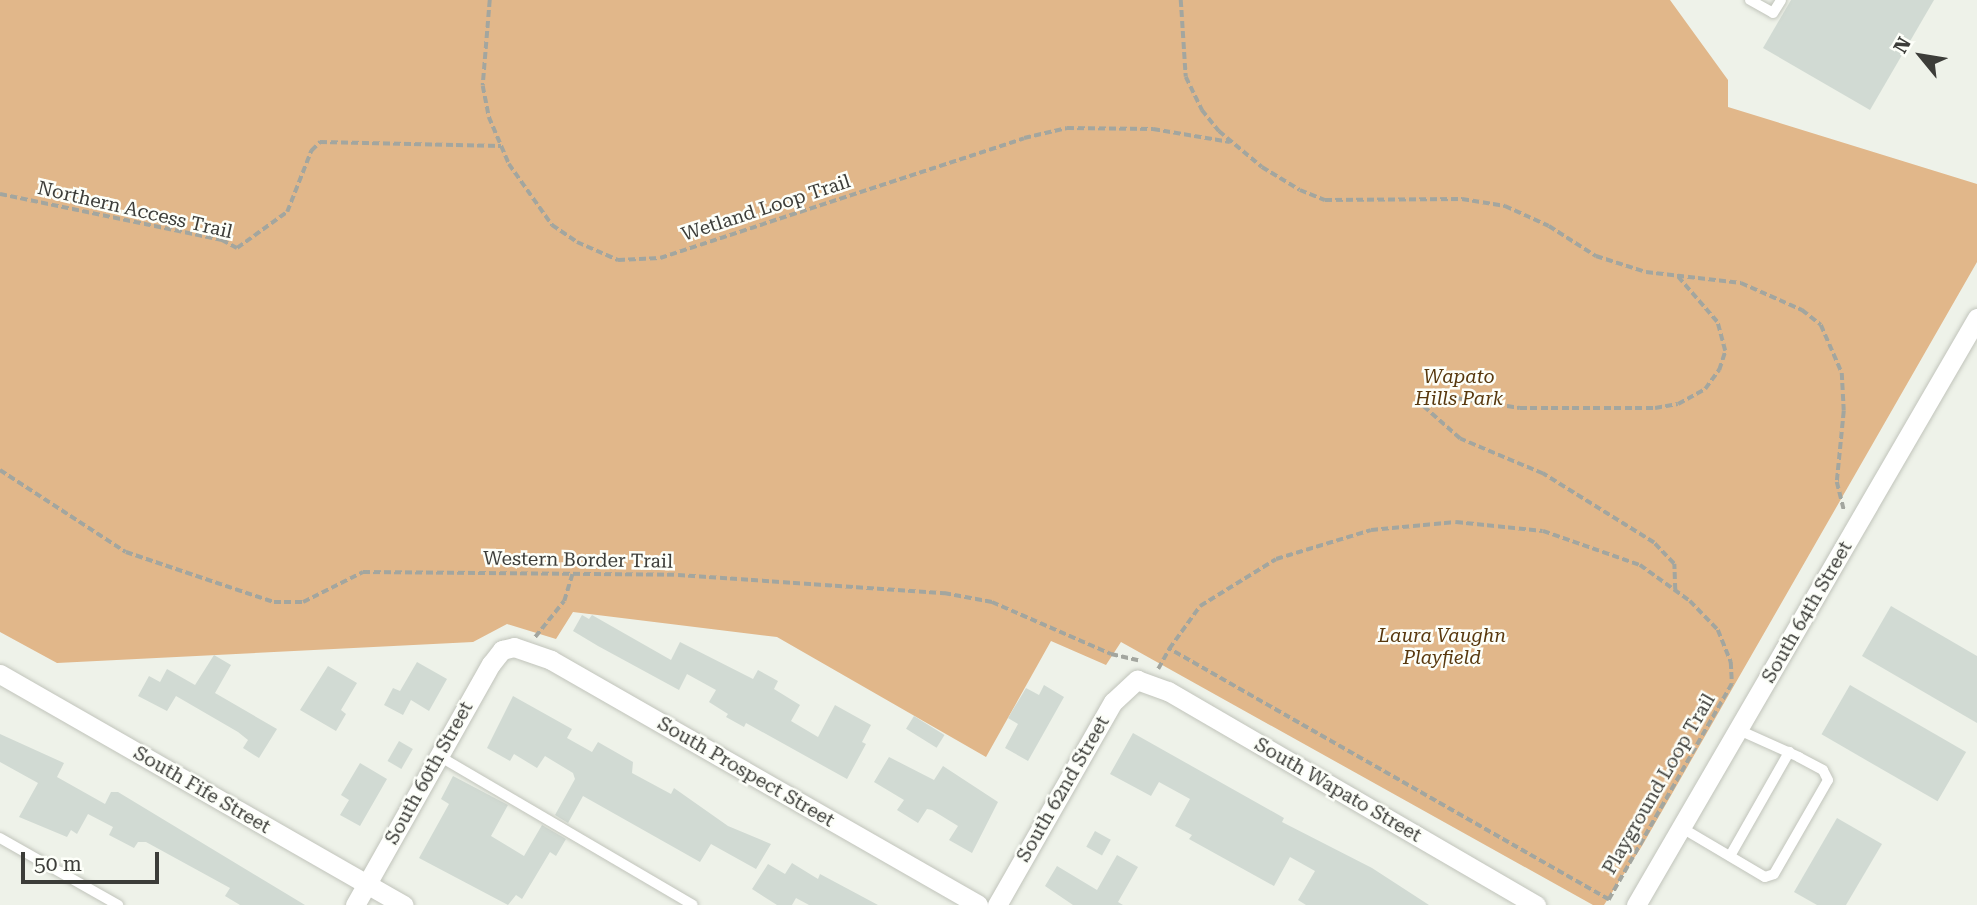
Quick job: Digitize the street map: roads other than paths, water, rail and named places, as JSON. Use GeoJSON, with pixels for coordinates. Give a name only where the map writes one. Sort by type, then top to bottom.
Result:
{"type":"FeatureCollection","features":[{"type":"Feature","properties":{"kind":"street","name":"South 64th Street"},"geometry":{"type":"LineString","coordinates":[[1636,905],[1977,318]]}},
{"type":"Feature","properties":{"kind":"street","name":"South 60th Street"},"geometry":{"type":"LineString","coordinates":[[355,905],[495,656],[517,648]]}},
{"type":"Feature","properties":{"kind":"street","name":"South Prospect Street"},"geometry":{"type":"LineString","coordinates":[[517,648],[551,660],[978,905]]}},
{"type":"Feature","properties":{"kind":"street","name":"South Fife Street"},"geometry":{"type":"LineString","coordinates":[[0,674],[404,905]]}},
{"type":"Feature","properties":{"kind":"street","name":"South 62nd Street"},"geometry":{"type":"LineString","coordinates":[[997,905],[1113,702],[1137,680]]}},
{"type":"Feature","properties":{"kind":"street","name":"South Wapato Street"},"geometry":{"type":"LineString","coordinates":[[1137,680],[1168,691],[1536,905]]}},
{"type":"Feature","properties":{"kind":"lane"},"geometry":{"type":"LineString","coordinates":[[1750,0],[1773,13],[1781,0]]}},
{"type":"Feature","properties":{"kind":"lane"},"geometry":{"type":"LineString","coordinates":[[1682,828],[1765,877],[1774,874],[1828,780],[1823,770],[1739,730]]}},
{"type":"Feature","properties":{"kind":"lane"},"geometry":{"type":"LineString","coordinates":[[1730,856],[1788,752]]}},
{"type":"Feature","properties":{"kind":"lane"},"geometry":{"type":"LineString","coordinates":[[439,756],[694,905]]}},
{"type":"Feature","properties":{"kind":"lane"},"geometry":{"type":"LineString","coordinates":[[0,838],[118,905]]}},
{"type":"Feature","properties":{"kind":"park label","name":"Wapato Hills Park"},"geometry":{"type":"Point","coordinates":[1459,388]}},
{"type":"Feature","properties":{"kind":"park label","name":"Laura Vaughn Playfield"},"geometry":{"type":"Point","coordinates":[1442,647]}}]}
